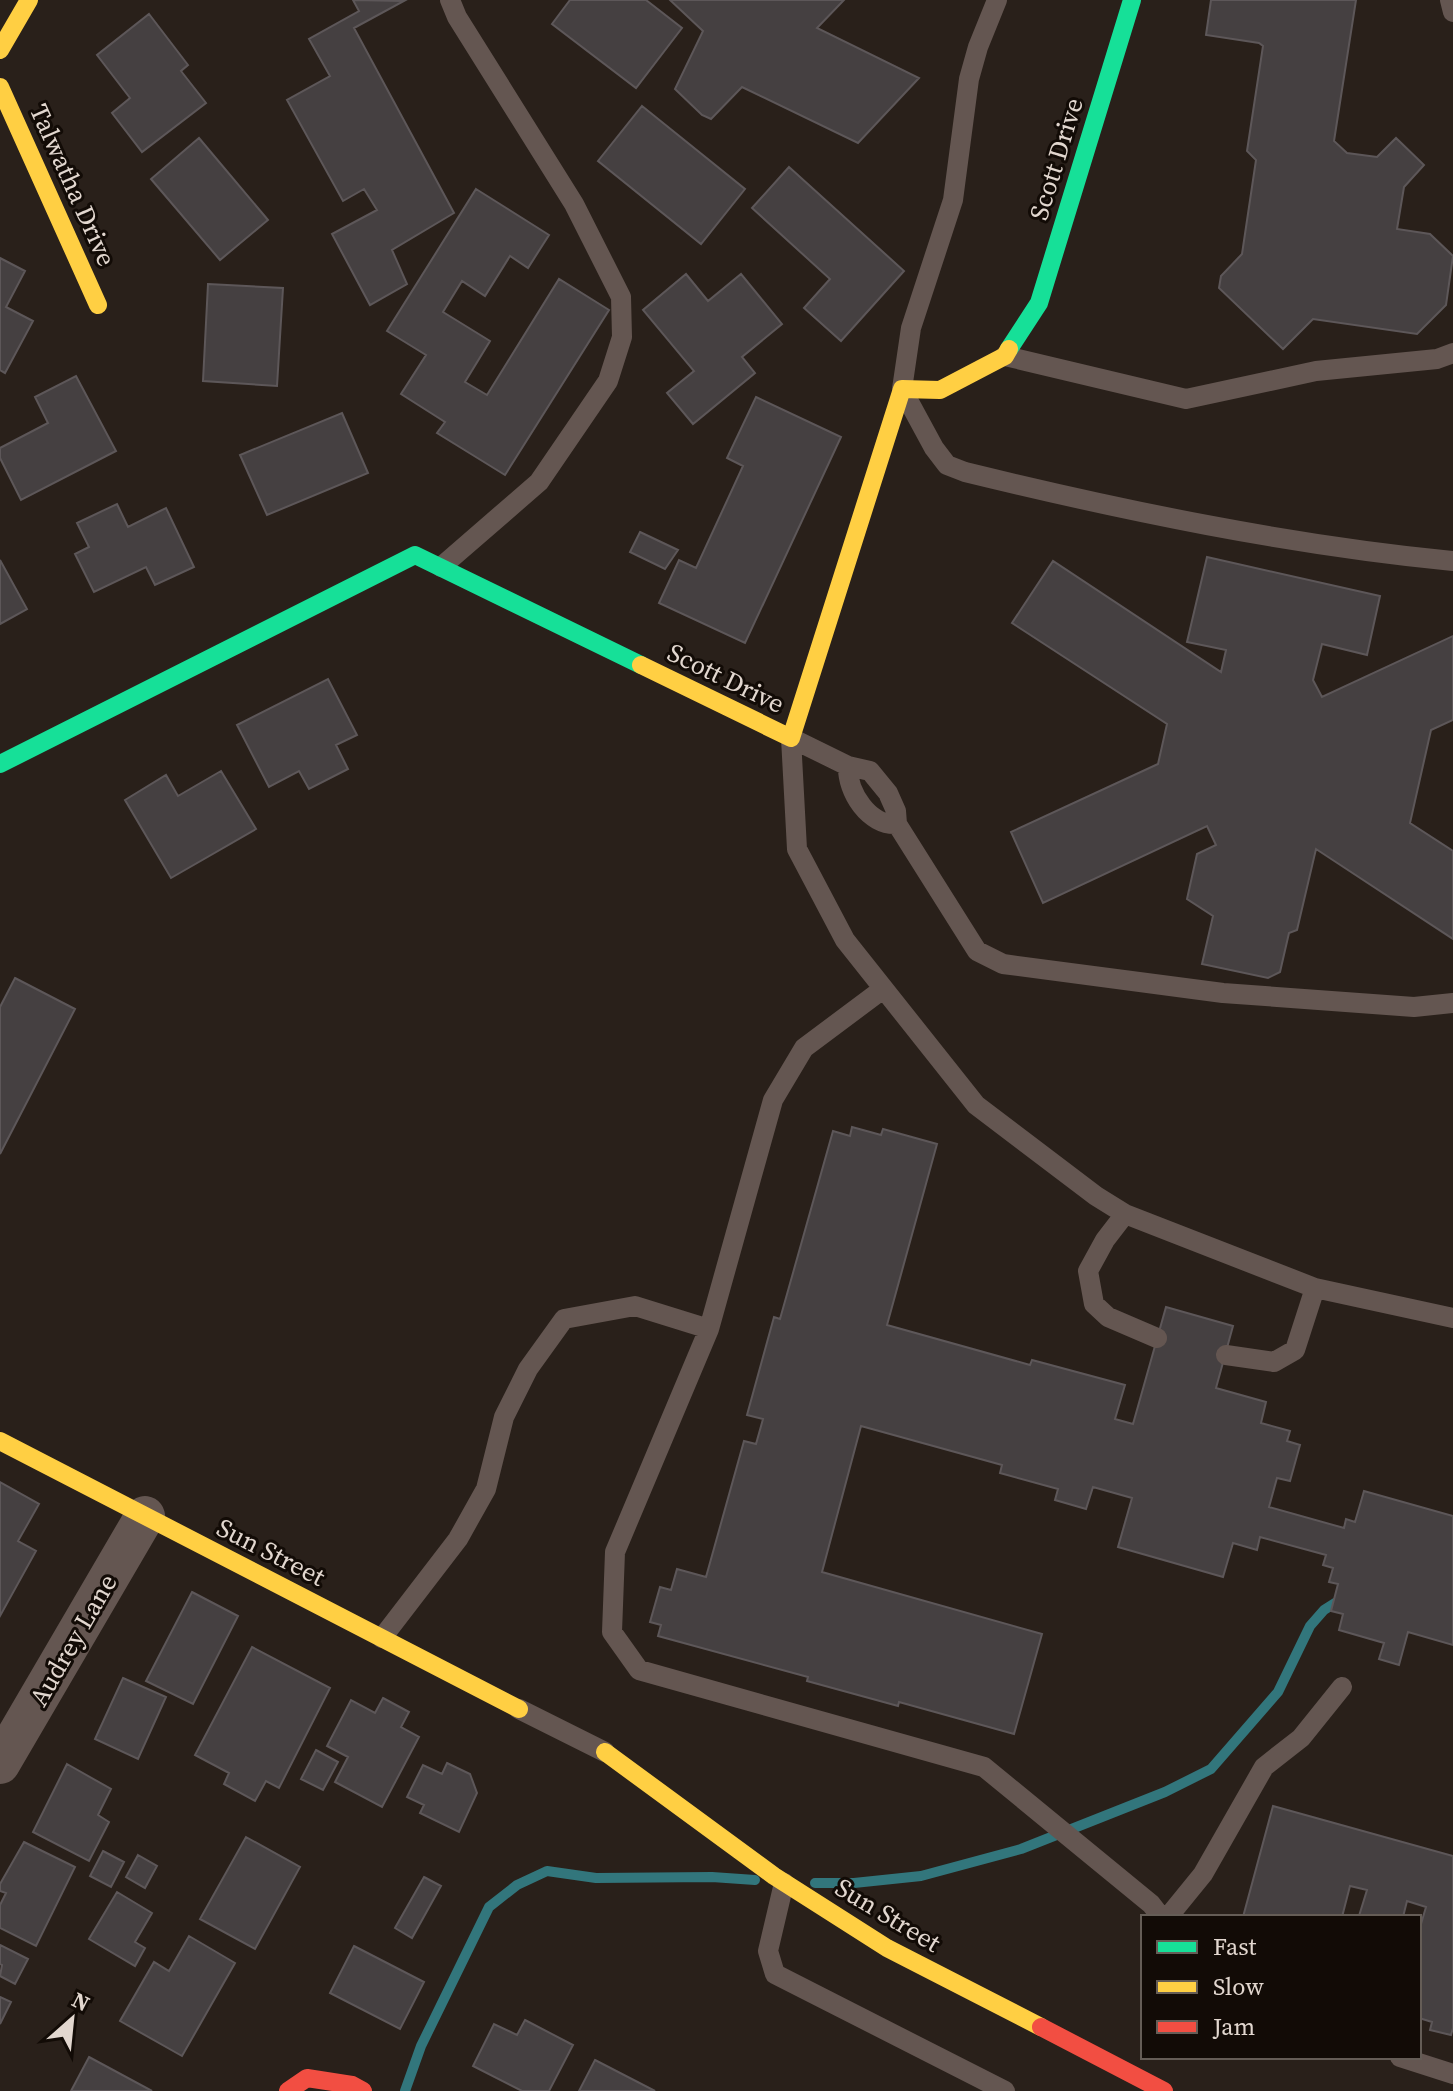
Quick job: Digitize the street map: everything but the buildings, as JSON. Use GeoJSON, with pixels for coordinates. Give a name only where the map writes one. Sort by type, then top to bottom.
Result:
{"type":"FeatureCollection","features":[{"type":"Feature","properties":{"kind":"street"},"geometry":{"type":"LineString","coordinates":[[0,50],[29,0]]}},
{"type":"Feature","properties":{"kind":"street","name":"Scott Drive"},"geometry":{"type":"LineString","coordinates":[[0,764],[415,555],[791,738],[902,389],[940,390],[1005,356],[1039,303],[1132,0]]}},
{"type":"Feature","properties":{"kind":"street","name":"Talwatha Drive"},"geometry":{"type":"LineString","coordinates":[[0,87],[98,305]]}},
{"type":"Feature","properties":{"kind":"street","name":"Sun Street"},"geometry":{"type":"LineString","coordinates":[[0,1441],[519,1709]]}},
{"type":"Feature","properties":{"kind":"street","name":"Audrey Lane"},"geometry":{"type":"LineString","coordinates":[[0,1764],[145,1516]]}},
{"type":"Feature","properties":{"kind":"street","name":"Sun Street"},"geometry":{"type":"LineString","coordinates":[[605,1752],[784,1883],[887,1948],[1164,2091]]}},
{"type":"Feature","properties":{"kind":"street"},"geometry":{"type":"LineString","coordinates":[[288,2091],[307,2078],[352,2085],[363,2091]]}},
{"type":"Feature","properties":{"kind":"lane"},"geometry":{"type":"LineString","coordinates":[[441,567],[539,482],[608,381],[622,337],[621,297],[574,204],[457,17],[450,0]]}},
{"type":"Feature","properties":{"kind":"lane"},"geometry":{"type":"LineString","coordinates":[[997,0],[969,79],[953,200],[911,328],[902,389],[934,448],[947,465],[1115,508],[1391,555],[1453,561]]}},
{"type":"Feature","properties":{"kind":"lane"},"geometry":{"type":"LineString","coordinates":[[1450,0],[1453,12]]}},
{"type":"Feature","properties":{"kind":"lane"},"geometry":{"type":"LineString","coordinates":[[1005,356],[1186,399],[1316,371],[1437,359],[1453,353]]}},
{"type":"Feature","properties":{"kind":"lane"},"geometry":{"type":"LineString","coordinates":[[1453,1003],[1414,1007],[1223,993],[1003,964],[977,951],[897,824],[885,825],[875,819],[851,791],[848,766],[791,738],[797,849],[845,940],[976,1105],[1096,1196],[1125,1214],[1315,1288],[1453,1318]]}},
{"type":"Feature","properties":{"kind":"lane"},"geometry":{"type":"LineString","coordinates":[[883,989],[804,1048],[773,1100],[709,1329],[615,1552],[612,1632],[639,1670],[984,1767],[1151,1904],[1159,1915]]}},
{"type":"Feature","properties":{"kind":"lane"},"geometry":{"type":"LineString","coordinates":[[1125,1214],[1105,1240],[1088,1271],[1094,1304],[1108,1317],[1157,1338]]}},
{"type":"Feature","properties":{"kind":"lane"},"geometry":{"type":"LineString","coordinates":[[1226,1355],[1274,1362],[1295,1350],[1315,1288]]}},
{"type":"Feature","properties":{"kind":"lane"},"geometry":{"type":"LineString","coordinates":[[382,1638],[458,1539],[486,1489],[504,1417],[528,1369],[564,1319],[635,1306],[709,1329]]}},
{"type":"Feature","properties":{"kind":"lane"},"geometry":{"type":"LineString","coordinates":[[1170,1915],[1203,1874],[1264,1767],[1301,1738],[1342,1687]]}},
{"type":"Feature","properties":{"kind":"lane"},"geometry":{"type":"LineString","coordinates":[[519,1709],[605,1752]]}},
{"type":"Feature","properties":{"kind":"lane"},"geometry":{"type":"LineString","coordinates":[[784,1883],[768,1951],[775,1974],[1005,2091]]}},
{"type":"Feature","properties":{"kind":"lane"},"geometry":{"type":"LineString","coordinates":[[1406,2059],[1453,2074]]}},
{"type":"Feature","properties":{"kind":"waterway"},"geometry":{"type":"LineString","coordinates":[[815,1883],[854,1883],[921,1876],[1021,1849],[1165,1792],[1211,1769],[1278,1692],[1310,1626],[1324,1610],[1343,1598]]}},
{"type":"Feature","properties":{"kind":"waterway"},"geometry":{"type":"LineString","coordinates":[[405,2091],[421,2046],[489,1907],[517,1885],[547,1871],[596,1878],[712,1877],[755,1880]]}},
{"type":"Feature","properties":{"kind":"traffic: fast"},"geometry":{"type":"LineString","coordinates":[[1009,349],[1039,303],[1132,0]]}},
{"type":"Feature","properties":{"kind":"traffic: fast"},"geometry":{"type":"LineString","coordinates":[[0,764],[415,555],[641,665]]}},
{"type":"Feature","properties":{"kind":"traffic: slow"},"geometry":{"type":"LineString","coordinates":[[0,50],[29,0]]}},
{"type":"Feature","properties":{"kind":"traffic: slow"},"geometry":{"type":"LineString","coordinates":[[0,87],[98,305]]}},
{"type":"Feature","properties":{"kind":"traffic: slow"},"geometry":{"type":"LineString","coordinates":[[641,665],[791,738],[902,389],[940,390],[1005,356],[1009,349]]}},
{"type":"Feature","properties":{"kind":"traffic: slow"},"geometry":{"type":"LineString","coordinates":[[0,1441],[519,1709]]}},
{"type":"Feature","properties":{"kind":"traffic: slow"},"geometry":{"type":"LineString","coordinates":[[605,1752],[774,1876],[887,1948],[1041,2027]]}},
{"type":"Feature","properties":{"kind":"traffic: jam"},"geometry":{"type":"LineString","coordinates":[[1041,2027],[1164,2091]]}},
{"type":"Feature","properties":{"kind":"traffic: jam"},"geometry":{"type":"LineString","coordinates":[[288,2091],[307,2078],[352,2085],[363,2091]]}}]}
